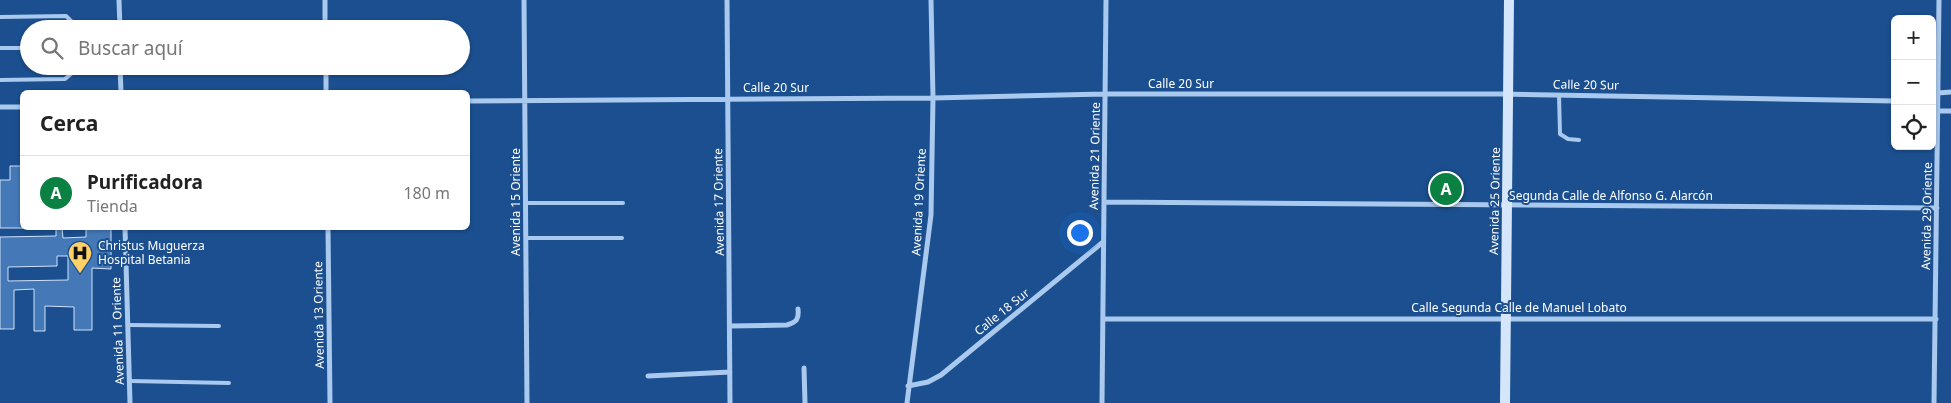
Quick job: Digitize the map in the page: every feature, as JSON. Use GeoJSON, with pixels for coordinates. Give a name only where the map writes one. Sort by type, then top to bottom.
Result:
{"type":"FeatureCollection","features":[{"type":"Feature","properties":{"kind":"main road","name":"Avenida 25 Oriente"},"geometry":{"type":"LineString","coordinates":[[1505,403],[1509,0]]}},
{"type":"Feature","properties":{"kind":"street"},"geometry":{"type":"LineString","coordinates":[[119,0],[120,20]]}},
{"type":"Feature","properties":{"kind":"street"},"geometry":{"type":"LineString","coordinates":[[325,0],[325,20]]}},
{"type":"Feature","properties":{"kind":"street","name":"Avenida 15 Oriente"},"geometry":{"type":"LineString","coordinates":[[524,0],[527,403]]}},
{"type":"Feature","properties":{"kind":"street","name":"Avenida 17 Oriente"},"geometry":{"type":"LineString","coordinates":[[727,0],[730,403]]}},
{"type":"Feature","properties":{"kind":"street","name":"Avenida 19 Oriente"},"geometry":{"type":"LineString","coordinates":[[907,403],[929,234],[932,98],[931,0]]}},
{"type":"Feature","properties":{"kind":"street","name":"Avenida 21 Oriente"},"geometry":{"type":"LineString","coordinates":[[1102,403],[1106,0]]}},
{"type":"Feature","properties":{"kind":"street","name":"Avenida 29 Oriente"},"geometry":{"type":"LineString","coordinates":[[1934,403],[1939,0]]}},
{"type":"Feature","properties":{"kind":"street"},"geometry":{"type":"LineString","coordinates":[[120,75],[121,90]]}},
{"type":"Feature","properties":{"kind":"street"},"geometry":{"type":"LineString","coordinates":[[326,75],[326,90]]}},
{"type":"Feature","properties":{"kind":"street"},"geometry":{"type":"LineString","coordinates":[[1938,93],[1951,92]]}},
{"type":"Feature","properties":{"kind":"street","name":"Calle 20 Sur"},"geometry":{"type":"LineString","coordinates":[[470,101],[932,98],[1105,94],[1559,94],[1891,101]]}},
{"type":"Feature","properties":{"kind":"street"},"geometry":{"type":"LineString","coordinates":[[0,107],[20,106]]}},
{"type":"Feature","properties":{"kind":"street"},"geometry":{"type":"LineString","coordinates":[[1938,111],[1951,110]]}},
{"type":"Feature","properties":{"kind":"street","name":"Segunda Calle de Alfonso G. Alarcón"},"geometry":{"type":"LineString","coordinates":[[1104,202],[1937,208]]}},
{"type":"Feature","properties":{"kind":"street","name":"Avenida 11 Oriente"},"geometry":{"type":"LineString","coordinates":[[125,230],[130,403]]}},
{"type":"Feature","properties":{"kind":"street","name":"Avenida 13 Oriente"},"geometry":{"type":"LineString","coordinates":[[328,230],[330,403]]}},
{"type":"Feature","properties":{"kind":"street","name":"Calle 18 Sur"},"geometry":{"type":"LineString","coordinates":[[908,386],[928,382],[940,375],[1103,242]]}},
{"type":"Feature","properties":{"kind":"street"},"geometry":{"type":"LineString","coordinates":[[730,326],[787,325],[795,323],[799,318],[798,309]]}},
{"type":"Feature","properties":{"kind":"street","name":"Calle Segunda Calle de Manuel Lobato"},"geometry":{"type":"LineString","coordinates":[[1103,319],[1936,319]]}},
{"type":"Feature","properties":{"kind":"street"},"geometry":{"type":"LineString","coordinates":[[804,368],[805,403]]}},
{"type":"Feature","properties":{"kind":"street"},"geometry":{"type":"LineString","coordinates":[[648,376],[730,372]]}},
{"type":"Feature","properties":{"kind":"lane"},"geometry":{"type":"LineString","coordinates":[[0,17],[66,16],[70,20]]}},
{"type":"Feature","properties":{"kind":"lane"},"geometry":{"type":"LineString","coordinates":[[0,48],[20,48]]}},
{"type":"Feature","properties":{"kind":"lane"},"geometry":{"type":"LineString","coordinates":[[0,80],[65,78],[69,75]]}},
{"type":"Feature","properties":{"kind":"lane"},"geometry":{"type":"LineString","coordinates":[[1559,94],[1560,134],[1568,139],[1579,140]]}},
{"type":"Feature","properties":{"kind":"lane"},"geometry":{"type":"LineString","coordinates":[[526,204],[623,203]]}},
{"type":"Feature","properties":{"kind":"lane"},"geometry":{"type":"LineString","coordinates":[[526,238],[622,238]]}},
{"type":"Feature","properties":{"kind":"lane"},"geometry":{"type":"LineString","coordinates":[[128,324],[219,326]]}},
{"type":"Feature","properties":{"kind":"lane"},"geometry":{"type":"LineString","coordinates":[[130,381],[229,383]]}},
{"type":"Feature","properties":{"kind":"building"},"geometry":{"type":"Polygon","coordinates":[[[10,166],[20,166],[20,228],[0,228],[0,180],[10,180],[10,166]]]}},
{"type":"Feature","properties":{"kind":"building","name":"Christus Muguerza Hospital Betania"},"geometry":{"type":"Polygon","coordinates":[[[56,230],[62,230],[63,238],[86,237],[86,230],[111,230],[111,269],[92,268],[92,330],[74,330],[74,307],[45,306],[45,331],[34,331],[34,289],[14,290],[14,329],[0,329],[0,237],[56,236],[56,230]],[[57,256],[57,266],[8,267],[8,281],[68,280],[68,256],[57,256]]]}},
{"type":"Feature","properties":{"kind":"place","name":"Purificadora"},"geometry":{"type":"Point","coordinates":[1446,189]}},
{"type":"Feature","properties":{"kind":"place","name":"Christus Muguerza Hospital Betania"},"geometry":{"type":"Point","coordinates":[80,274]}}]}
